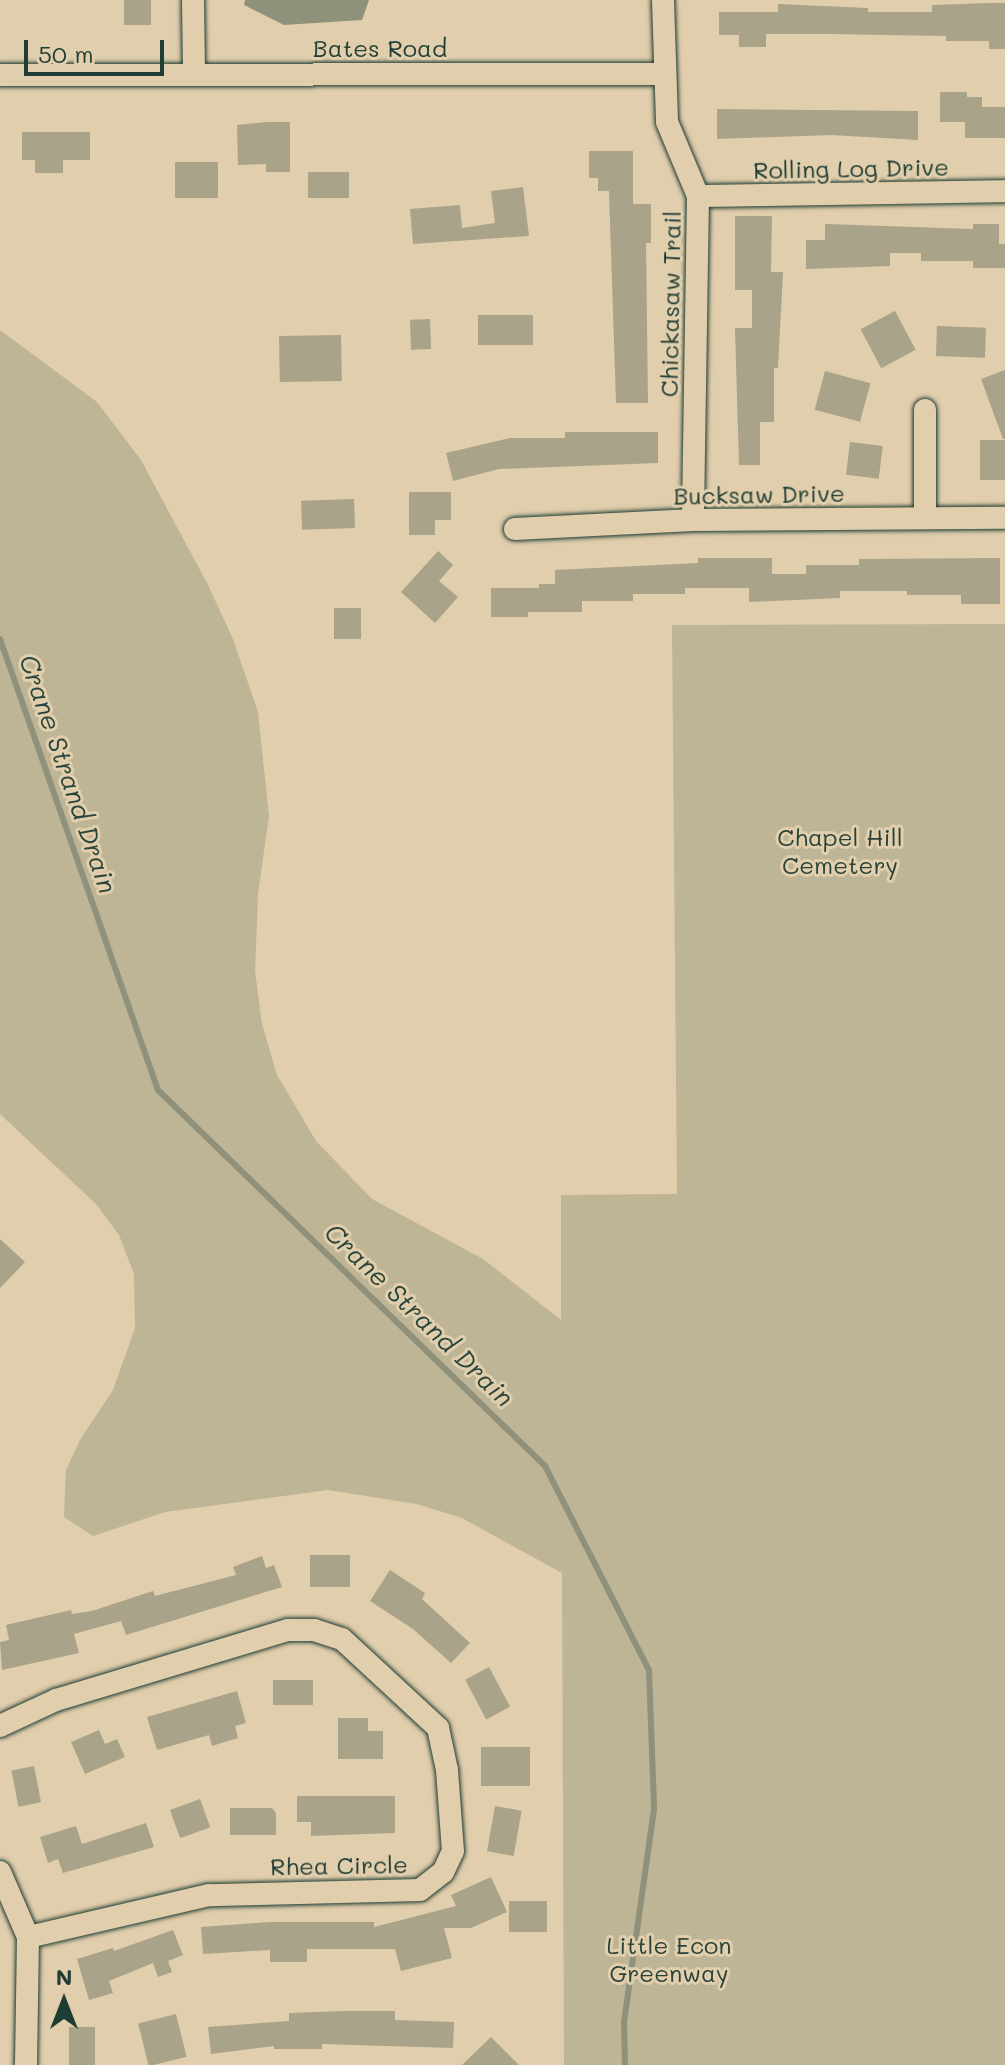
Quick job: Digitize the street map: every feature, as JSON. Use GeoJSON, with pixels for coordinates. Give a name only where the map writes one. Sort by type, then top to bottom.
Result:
{"type":"FeatureCollection","features":[{"type":"Feature","properties":{"kind":"street"},"geometry":{"type":"LineString","coordinates":[[193,0],[194,74]]}},
{"type":"Feature","properties":{"kind":"street","name":"Chickasaw Trail"},"geometry":{"type":"LineString","coordinates":[[663,0],[667,122],[698,196],[693,520]]}},
{"type":"Feature","properties":{"kind":"street","name":"Bates Road"},"geometry":{"type":"LineString","coordinates":[[0,75],[665,74]]}},
{"type":"Feature","properties":{"kind":"street","name":"Rolling Log Drive"},"geometry":{"type":"LineString","coordinates":[[698,196],[1005,191]]}},
{"type":"Feature","properties":{"kind":"street"},"geometry":{"type":"LineString","coordinates":[[925,410],[925,518]]}},
{"type":"Feature","properties":{"kind":"street","name":"Bucksaw Drive"},"geometry":{"type":"LineString","coordinates":[[515,529],[693,520],[1005,518]]}},
{"type":"Feature","properties":{"kind":"street","name":"Rhea Circle"},"geometry":{"type":"LineString","coordinates":[[0,1726],[56,1700],[288,1630],[314,1630],[342,1639],[438,1728],[447,1770],[453,1851],[443,1872],[420,1890],[209,1895],[28,1937]]}},
{"type":"Feature","properties":{"kind":"street"},"geometry":{"type":"LineString","coordinates":[[0,1872],[28,1937],[26,2065]]}},
{"type":"Feature","properties":{"kind":"green space"},"geometry":{"type":"Polygon","coordinates":[[[0,330],[97,402],[141,460],[207,583],[233,639],[258,712],[269,816],[258,894],[255,971],[262,1024],[277,1075],[316,1141],[372,1199],[483,1259],[561,1320],[561,1195],[677,1194],[672,625],[1005,624],[1005,2065],[564,2065],[562,1573],[462,1518],[417,1504],[328,1490],[165,1512],[93,1536],[64,1517],[66,1470],[81,1438],[113,1390],[135,1328],[134,1274],[119,1235],[96,1204],[0,1114],[0,330]]]}},
{"type":"Feature","properties":{"kind":"shaded area"},"geometry":{"type":"Polygon","coordinates":[[[245,0],[369,0],[362,20],[284,25],[244,5],[245,0]]]}},
{"type":"Feature","properties":{"kind":"building"},"geometry":{"type":"Polygon","coordinates":[[[124,0],[151,0],[151,25],[124,25],[124,0]]]}},
{"type":"Feature","properties":{"kind":"building"},"geometry":{"type":"Polygon","coordinates":[[[1005,3],[1005,49],[989,49],[989,41],[946,41],[946,36],[830,34],[766,34],[766,47],[739,47],[739,35],[719,35],[719,12],[778,12],[778,4],[868,8],[868,12],[932,12],[932,5],[1005,3]]]}},
{"type":"Feature","properties":{"kind":"building"},"geometry":{"type":"Polygon","coordinates":[[[940,92],[967,92],[967,97],[982,97],[982,107],[1005,107],[1005,138],[965,138],[965,122],[940,122],[940,92]]]}},
{"type":"Feature","properties":{"kind":"building"},"geometry":{"type":"Polygon","coordinates":[[[717,109],[918,111],[918,140],[831,135],[717,139],[717,109]]]}},
{"type":"Feature","properties":{"kind":"building"},"geometry":{"type":"Polygon","coordinates":[[[290,122],[290,172],[266,172],[266,164],[238,165],[237,125],[290,122]]]}},
{"type":"Feature","properties":{"kind":"building"},"geometry":{"type":"Polygon","coordinates":[[[22,132],[90,132],[90,160],[63,160],[63,173],[35,173],[35,160],[22,160],[22,132]]]}},
{"type":"Feature","properties":{"kind":"building"},"geometry":{"type":"Polygon","coordinates":[[[589,151],[633,151],[633,204],[651,204],[651,243],[646,243],[648,403],[616,403],[609,191],[598,191],[598,178],[589,178],[589,151]]]}},
{"type":"Feature","properties":{"kind":"building"},"geometry":{"type":"Polygon","coordinates":[[[175,162],[218,162],[218,198],[175,198],[175,162]]]}},
{"type":"Feature","properties":{"kind":"building"},"geometry":{"type":"Polygon","coordinates":[[[308,172],[349,172],[349,198],[308,198],[308,172]]]}},
{"type":"Feature","properties":{"kind":"building"},"geometry":{"type":"Polygon","coordinates":[[[523,187],[529,236],[413,244],[410,209],[460,205],[462,228],[495,223],[491,191],[523,187]]]}},
{"type":"Feature","properties":{"kind":"building"},"geometry":{"type":"Polygon","coordinates":[[[735,216],[772,216],[771,272],[783,272],[778,368],[774,368],[774,422],[760,422],[760,465],[739,465],[735,328],[752,328],[752,290],[735,290],[735,216]]]}},
{"type":"Feature","properties":{"kind":"building"},"geometry":{"type":"Polygon","coordinates":[[[825,224],[973,229],[973,224],[999,224],[999,244],[1005,244],[1005,268],[973,268],[973,261],[921,261],[921,253],[890,253],[890,266],[806,269],[806,240],[825,240],[825,224]]]}},
{"type":"Feature","properties":{"kind":"building"},"geometry":{"type":"Polygon","coordinates":[[[895,311],[916,350],[881,368],[861,329],[895,311]]]}},
{"type":"Feature","properties":{"kind":"building"},"geometry":{"type":"Polygon","coordinates":[[[478,315],[533,315],[533,345],[478,345],[478,315]]]}},
{"type":"Feature","properties":{"kind":"building"},"geometry":{"type":"Polygon","coordinates":[[[430,319],[431,349],[411,350],[410,320],[430,319]]]}},
{"type":"Feature","properties":{"kind":"building"},"geometry":{"type":"Polygon","coordinates":[[[937,326],[986,328],[985,358],[936,356],[937,326]]]}},
{"type":"Feature","properties":{"kind":"building"},"geometry":{"type":"Polygon","coordinates":[[[341,335],[342,381],[280,382],[279,336],[341,335]]]}},
{"type":"Feature","properties":{"kind":"building"},"geometry":{"type":"Polygon","coordinates":[[[1005,370],[1005,439],[1003,439],[981,379],[1005,370]]]}},
{"type":"Feature","properties":{"kind":"building"},"geometry":{"type":"Polygon","coordinates":[[[825,371],[870,383],[860,422],[815,410],[825,371]]]}},
{"type":"Feature","properties":{"kind":"building"},"geometry":{"type":"Polygon","coordinates":[[[565,432],[658,432],[658,463],[499,469],[453,481],[446,453],[510,438],[565,438],[565,432]]]}},
{"type":"Feature","properties":{"kind":"building"},"geometry":{"type":"Polygon","coordinates":[[[980,440],[1005,440],[1005,480],[980,480],[980,440]]]}},
{"type":"Feature","properties":{"kind":"building"},"geometry":{"type":"Polygon","coordinates":[[[850,442],[883,446],[879,479],[846,475],[850,442]]]}},
{"type":"Feature","properties":{"kind":"building"},"geometry":{"type":"Polygon","coordinates":[[[409,492],[451,492],[451,520],[435,520],[435,535],[409,535],[409,492]]]}},
{"type":"Feature","properties":{"kind":"building"},"geometry":{"type":"Polygon","coordinates":[[[354,499],[355,528],[302,530],[301,501],[354,499]]]}},
{"type":"Feature","properties":{"kind":"building"},"geometry":{"type":"Polygon","coordinates":[[[438,551],[453,565],[439,581],[458,597],[435,623],[401,592],[438,551]]]}},
{"type":"Feature","properties":{"kind":"building"},"geometry":{"type":"Polygon","coordinates":[[[698,558],[772,558],[772,574],[806,574],[806,565],[859,565],[859,559],[1000,558],[1000,604],[961,604],[961,595],[907,595],[907,591],[840,591],[840,598],[749,602],[749,588],[685,588],[685,594],[633,594],[633,601],[582,601],[582,612],[528,612],[528,617],[491,617],[491,588],[539,588],[539,584],[555,584],[555,570],[698,563],[698,558]]]}},
{"type":"Feature","properties":{"kind":"building"},"geometry":{"type":"Polygon","coordinates":[[[334,608],[361,608],[361,639],[334,639],[334,608]]]}},
{"type":"Feature","properties":{"kind":"building"},"geometry":{"type":"Polygon","coordinates":[[[0,1239],[25,1262],[0,1288],[0,1239]]]}},
{"type":"Feature","properties":{"kind":"building"},"geometry":{"type":"Polygon","coordinates":[[[310,1555],[350,1555],[350,1587],[310,1587],[310,1555]]]}},
{"type":"Feature","properties":{"kind":"building"},"geometry":{"type":"Polygon","coordinates":[[[262,1556],[266,1568],[274,1565],[282,1587],[126,1635],[121,1621],[74,1634],[79,1653],[2,1670],[0,1642],[9,1640],[6,1625],[71,1610],[72,1614],[92,1611],[153,1591],[155,1596],[236,1575],[233,1567],[262,1556]]]}},
{"type":"Feature","properties":{"kind":"building"},"geometry":{"type":"Polygon","coordinates":[[[390,1570],[425,1593],[422,1599],[470,1643],[451,1663],[413,1629],[370,1601],[390,1570]]]}},
{"type":"Feature","properties":{"kind":"building"},"geometry":{"type":"Polygon","coordinates":[[[489,1667],[510,1707],[486,1719],[465,1680],[489,1667]]]}},
{"type":"Feature","properties":{"kind":"building"},"geometry":{"type":"Polygon","coordinates":[[[273,1680],[313,1680],[313,1705],[273,1705],[273,1680]]]}},
{"type":"Feature","properties":{"kind":"building"},"geometry":{"type":"Polygon","coordinates":[[[237,1691],[246,1723],[235,1726],[238,1738],[212,1746],[209,1735],[157,1750],[147,1717],[237,1691]]]}},
{"type":"Feature","properties":{"kind":"building"},"geometry":{"type":"Polygon","coordinates":[[[338,1718],[368,1718],[368,1731],[383,1731],[383,1759],[338,1759],[338,1718]]]}},
{"type":"Feature","properties":{"kind":"building"},"geometry":{"type":"Polygon","coordinates":[[[99,1730],[105,1744],[117,1739],[125,1757],[85,1774],[71,1742],[99,1730]]]}},
{"type":"Feature","properties":{"kind":"building"},"geometry":{"type":"Polygon","coordinates":[[[481,1747],[530,1747],[530,1786],[481,1786],[481,1747]]]}},
{"type":"Feature","properties":{"kind":"building"},"geometry":{"type":"Polygon","coordinates":[[[34,1766],[41,1802],[18,1807],[11,1770],[34,1766]]]}},
{"type":"Feature","properties":{"kind":"building"},"geometry":{"type":"Polygon","coordinates":[[[297,1796],[395,1796],[395,1833],[311,1836],[311,1822],[297,1822],[297,1796]]]}},
{"type":"Feature","properties":{"kind":"building"},"geometry":{"type":"Polygon","coordinates":[[[200,1799],[210,1827],[180,1838],[170,1810],[200,1799]]]}},
{"type":"Feature","properties":{"kind":"building"},"geometry":{"type":"Polygon","coordinates":[[[495,1806],[522,1811],[514,1856],[487,1851],[495,1806]]]}},
{"type":"Feature","properties":{"kind":"building"},"geometry":{"type":"Polygon","coordinates":[[[230,1808],[272,1808],[276,1813],[276,1835],[230,1835],[230,1808]]]}},
{"type":"Feature","properties":{"kind":"building"},"geometry":{"type":"Polygon","coordinates":[[[146,1823],[154,1847],[63,1873],[58,1859],[48,1863],[40,1837],[76,1826],[82,1844],[146,1823]]]}},
{"type":"Feature","properties":{"kind":"building"},"geometry":{"type":"Polygon","coordinates":[[[491,1877],[507,1912],[471,1928],[444,1928],[452,1958],[401,1971],[395,1949],[307,1949],[307,1962],[270,1962],[270,1950],[203,1954],[201,1927],[270,1922],[374,1922],[374,1927],[456,1906],[451,1895],[491,1877]]]}},
{"type":"Feature","properties":{"kind":"building"},"geometry":{"type":"Polygon","coordinates":[[[509,1901],[547,1901],[547,1932],[509,1932],[509,1901]]]}},
{"type":"Feature","properties":{"kind":"building"},"geometry":{"type":"Polygon","coordinates":[[[173,1930],[183,1955],[168,1961],[172,1972],[158,1977],[153,1963],[109,1981],[113,1993],[89,2000],[77,1959],[113,1948],[114,1951],[173,1930]]]}},
{"type":"Feature","properties":{"kind":"building"},"geometry":{"type":"Polygon","coordinates":[[[395,2011],[395,2020],[454,2022],[453,2048],[322,2044],[322,2049],[274,2049],[274,2046],[211,2054],[208,2027],[289,2021],[289,2013],[395,2011]]]}},
{"type":"Feature","properties":{"kind":"building"},"geometry":{"type":"Polygon","coordinates":[[[176,2014],[187,2057],[149,2065],[138,2023],[176,2014]]]}},
{"type":"Feature","properties":{"kind":"building"},"geometry":{"type":"Polygon","coordinates":[[[69,2027],[95,2027],[95,2065],[69,2065],[69,2027]]]}},
{"type":"Feature","properties":{"kind":"building"},"geometry":{"type":"Polygon","coordinates":[[[491,2037],[519,2065],[462,2065],[491,2037]]]}},
{"type":"Feature","properties":{"kind":"waterway","name":"Crane Strand Drain"},"geometry":{"type":"LineString","coordinates":[[0,639],[158,1090],[545,1466],[649,1670],[654,1809],[624,2022],[625,2065]]}},
{"type":"Feature","properties":{"kind":"park label","name":"Chapel Hill Cemetery"},"geometry":{"type":"Point","coordinates":[840,851]}},
{"type":"Feature","properties":{"kind":"park label","name":"Little Econ Greenway"},"geometry":{"type":"Point","coordinates":[669,1959]}}]}
